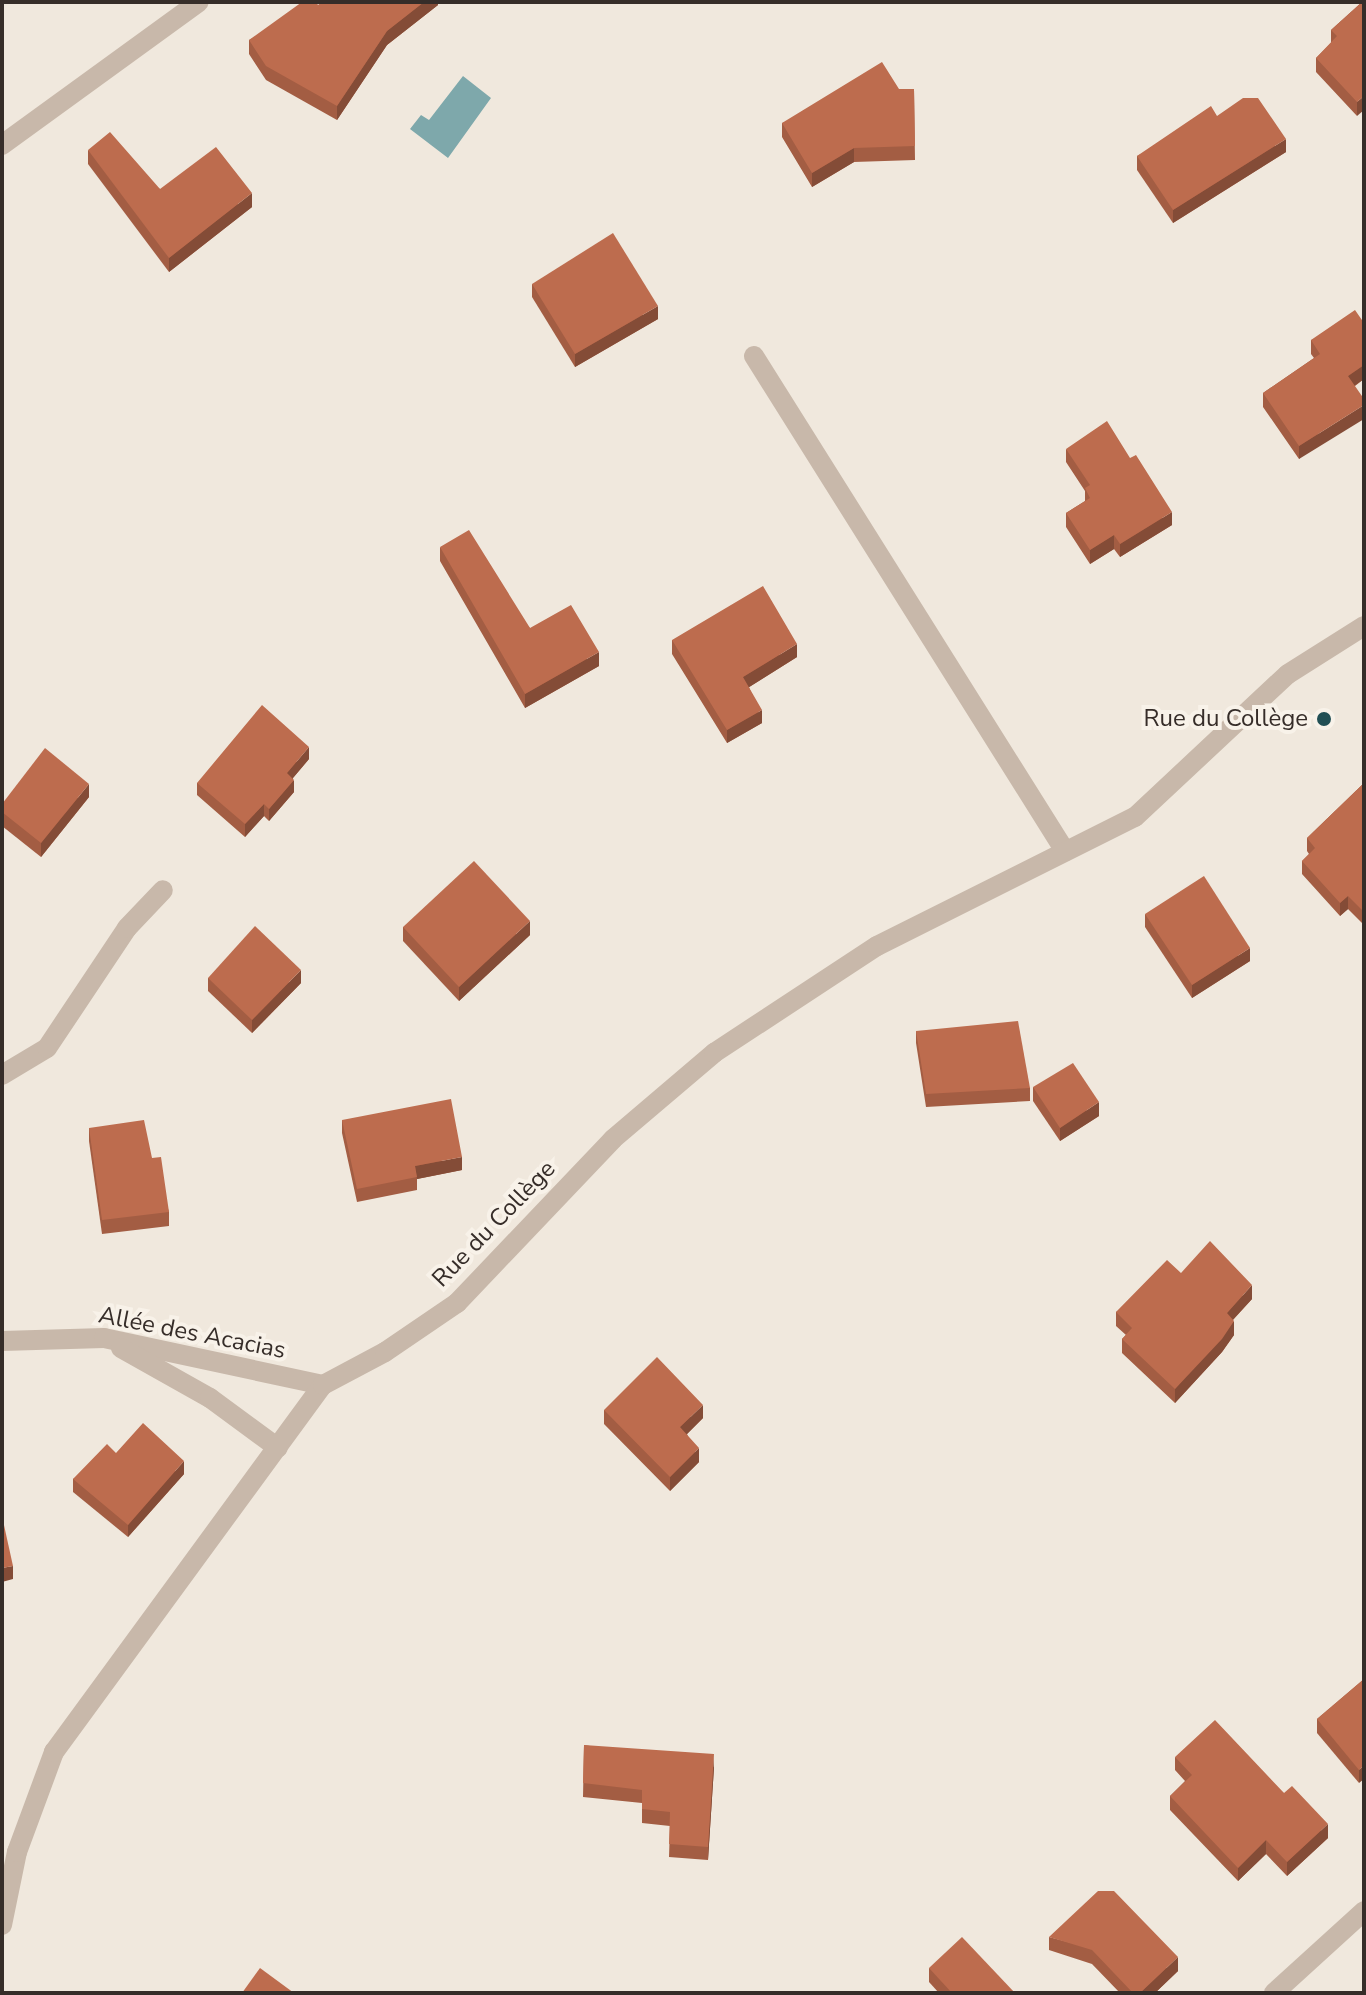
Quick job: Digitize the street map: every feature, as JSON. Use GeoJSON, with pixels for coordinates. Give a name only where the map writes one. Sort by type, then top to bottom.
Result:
{"type":"FeatureCollection","features":[{"type":"Feature","properties":{"kind":"street"},"geometry":{"type":"LineString","coordinates":[[2,145],[199,2]]}},
{"type":"Feature","properties":{"kind":"street"},"geometry":{"type":"LineString","coordinates":[[754,356],[1065,851]]}},
{"type":"Feature","properties":{"kind":"street","name":"Rue du Collège"},"geometry":{"type":"LineString","coordinates":[[2,1925],[17,1852],[54,1752],[323,1385],[385,1352],[457,1303],[613,1139],[714,1053],[877,946],[1135,817],[1288,674],[1364,626]]}},
{"type":"Feature","properties":{"kind":"street"},"geometry":{"type":"LineString","coordinates":[[2,1075],[47,1048],[127,928],[163,890]]}},
{"type":"Feature","properties":{"kind":"street"},"geometry":{"type":"LineString","coordinates":[[104,1338],[210,1398],[278,1448]]}},
{"type":"Feature","properties":{"kind":"street","name":"Allée des Acacias"},"geometry":{"type":"LineString","coordinates":[[2,1341],[104,1338],[323,1385]]}},
{"type":"Feature","properties":{"kind":"street"},"geometry":{"type":"LineString","coordinates":[[1274,1993],[1364,1911]]}},
{"type":"Feature","properties":{"kind":"water"},"geometry":{"type":"Polygon","coordinates":[[[463,76],[491,98],[448,158],[410,129],[421,115],[429,120],[463,76]]]}},
{"type":"Feature","properties":{"kind":"building"},"geometry":{"type":"Polygon","coordinates":[[[302,2],[316,2],[318,5],[322,2],[424,2],[387,31],[337,106],[266,66],[249,40],[302,2]]]}},
{"type":"Feature","properties":{"kind":"building"},"geometry":{"type":"Polygon","coordinates":[[[1362,2],[1364,96],[1357,102],[1316,58],[1337,36],[1331,30],[1362,2]]]}},
{"type":"Feature","properties":{"kind":"building"},"geometry":{"type":"Polygon","coordinates":[[[882,62],[899,89],[914,89],[915,146],[854,148],[812,173],[782,123],[882,62]]]}},
{"type":"Feature","properties":{"kind":"building"},"geometry":{"type":"Polygon","coordinates":[[[1243,98],[1258,98],[1286,139],[1173,210],[1137,156],[1211,106],[1217,116],[1243,98]]]}},
{"type":"Feature","properties":{"kind":"building"},"geometry":{"type":"Polygon","coordinates":[[[110,132],[160,189],[216,147],[252,193],[169,258],[88,150],[110,132]]]}},
{"type":"Feature","properties":{"kind":"building"},"geometry":{"type":"Polygon","coordinates":[[[613,233],[658,306],[575,354],[532,284],[613,233]]]}},
{"type":"Feature","properties":{"kind":"building"},"geometry":{"type":"Polygon","coordinates":[[[1355,310],[1364,323],[1364,365],[1348,376],[1364,399],[1364,405],[1299,446],[1263,393],[1320,354],[1311,340],[1355,310]]]}},
{"type":"Feature","properties":{"kind":"building"},"geometry":{"type":"Polygon","coordinates":[[[1107,421],[1130,458],[1136,455],[1172,512],[1120,544],[1114,535],[1090,550],[1066,513],[1090,498],[1085,488],[1090,485],[1066,449],[1107,421]]]}},
{"type":"Feature","properties":{"kind":"building"},"geometry":{"type":"Polygon","coordinates":[[[469,530],[530,628],[571,605],[599,652],[525,694],[440,547],[469,530]]]}},
{"type":"Feature","properties":{"kind":"building"},"geometry":{"type":"Polygon","coordinates":[[[763,586],[797,644],[743,677],[762,710],[727,730],[672,640],[763,586]]]}},
{"type":"Feature","properties":{"kind":"building"},"geometry":{"type":"Polygon","coordinates":[[[262,705],[309,747],[287,773],[294,780],[269,809],[264,804],[245,824],[197,783],[262,705]]]}},
{"type":"Feature","properties":{"kind":"building"},"geometry":{"type":"Polygon","coordinates":[[[45,748],[89,784],[41,843],[2,812],[2,804],[45,748]]]}},
{"type":"Feature","properties":{"kind":"building"},"geometry":{"type":"Polygon","coordinates":[[[1364,783],[1364,912],[1348,896],[1340,903],[1302,861],[1315,848],[1307,838],[1364,783]]]}},
{"type":"Feature","properties":{"kind":"building"},"geometry":{"type":"Polygon","coordinates":[[[474,861],[530,921],[459,987],[403,927],[474,861]]]}},
{"type":"Feature","properties":{"kind":"building"},"geometry":{"type":"Polygon","coordinates":[[[1204,876],[1250,948],[1192,985],[1145,914],[1204,876]]]}},
{"type":"Feature","properties":{"kind":"building"},"geometry":{"type":"Polygon","coordinates":[[[255,926],[301,970],[252,1020],[208,978],[255,926]]]}},
{"type":"Feature","properties":{"kind":"building"},"geometry":{"type":"Polygon","coordinates":[[[1018,1021],[1030,1088],[926,1094],[916,1031],[1018,1021]]]}},
{"type":"Feature","properties":{"kind":"building"},"geometry":{"type":"Polygon","coordinates":[[[1073,1063],[1099,1102],[1060,1128],[1033,1087],[1073,1063]]]}},
{"type":"Feature","properties":{"kind":"building"},"geometry":{"type":"Polygon","coordinates":[[[451,1099],[462,1157],[415,1166],[417,1177],[357,1189],[342,1120],[451,1099]]]}},
{"type":"Feature","properties":{"kind":"building"},"geometry":{"type":"Polygon","coordinates":[[[144,1120],[152,1158],[161,1157],[169,1212],[102,1220],[89,1128],[144,1120]]]}},
{"type":"Feature","properties":{"kind":"building"},"geometry":{"type":"Polygon","coordinates":[[[1210,1241],[1252,1285],[1227,1313],[1234,1321],[1222,1339],[1175,1389],[1122,1339],[1132,1328],[1116,1312],[1167,1260],[1181,1273],[1210,1241]]]}},
{"type":"Feature","properties":{"kind":"building"},"geometry":{"type":"Polygon","coordinates":[[[657,1357],[703,1405],[680,1427],[699,1448],[670,1477],[604,1410],[657,1357]]]}},
{"type":"Feature","properties":{"kind":"building"},"geometry":{"type":"Polygon","coordinates":[[[143,1423],[184,1461],[128,1525],[73,1479],[107,1444],[116,1453],[143,1423]]]}},
{"type":"Feature","properties":{"kind":"building"},"geometry":{"type":"Polygon","coordinates":[[[2,1516],[13,1566],[2,1568],[2,1516]]]}},
{"type":"Feature","properties":{"kind":"building"},"geometry":{"type":"Polygon","coordinates":[[[1364,1679],[1364,1765],[1359,1770],[1317,1719],[1364,1679]]]}},
{"type":"Feature","properties":{"kind":"building"},"geometry":{"type":"Polygon","coordinates":[[[1215,1720],[1284,1793],[1292,1786],[1328,1824],[1287,1862],[1266,1840],[1238,1868],[1170,1796],[1192,1775],[1175,1757],[1215,1720]]]}},
{"type":"Feature","properties":{"kind":"building"},"geometry":{"type":"Polygon","coordinates":[[[584,1745],[714,1754],[708,1847],[669,1844],[670,1812],[642,1809],[642,1790],[583,1783],[584,1745]]]}},
{"type":"Feature","properties":{"kind":"building"},"geometry":{"type":"Polygon","coordinates":[[[1098,1891],[1114,1891],[1178,1957],[1140,1993],[1133,1993],[1092,1950],[1049,1937],[1098,1891]]]}},
{"type":"Feature","properties":{"kind":"building"},"geometry":{"type":"Polygon","coordinates":[[[962,1937],[1015,1993],[952,1993],[929,1968],[962,1937]]]}},
{"type":"Feature","properties":{"kind":"building"},"geometry":{"type":"Polygon","coordinates":[[[260,1968],[294,1993],[242,1993],[260,1968]]]}},
{"type":"Feature","properties":{"kind":"place","name":"Rue du Collège"},"geometry":{"type":"Point","coordinates":[1324,719]}}]}
